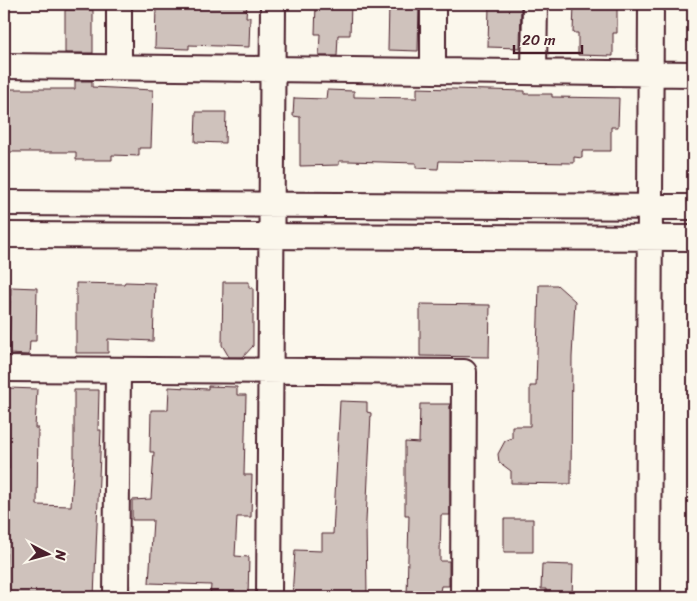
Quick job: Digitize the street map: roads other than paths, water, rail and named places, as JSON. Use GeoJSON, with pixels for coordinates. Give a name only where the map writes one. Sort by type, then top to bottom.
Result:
{"type":"FeatureCollection","features":[{"type":"Feature","properties":{"kind":"street"},"geometry":{"type":"LineString","coordinates":[[119,4],[119,66]]}},
{"type":"Feature","properties":{"kind":"street"},"geometry":{"type":"LineString","coordinates":[[270,597],[273,4]]}},
{"type":"Feature","properties":{"kind":"street"},"geometry":{"type":"LineString","coordinates":[[433,4],[433,71]]}},
{"type":"Feature","properties":{"kind":"street"},"geometry":{"type":"LineString","coordinates":[[534,71],[535,4]]}},
{"type":"Feature","properties":{"kind":"street"},"geometry":{"type":"LineString","coordinates":[[648,597],[651,4]]}},
{"type":"Feature","properties":{"kind":"street"},"geometry":{"type":"LineString","coordinates":[[4,66],[693,74]]}},
{"type":"Feature","properties":{"kind":"street"},"geometry":{"type":"LineString","coordinates":[[4,203],[693,207]]}},
{"type":"Feature","properties":{"kind":"street"},"geometry":{"type":"LineString","coordinates":[[4,235],[693,238]]}},
{"type":"Feature","properties":{"kind":"street"},"geometry":{"type":"LineString","coordinates":[[4,369],[464,372],[463,597]]}},
{"type":"Feature","properties":{"kind":"street"},"geometry":{"type":"LineString","coordinates":[[116,597],[118,370]]}}]}
